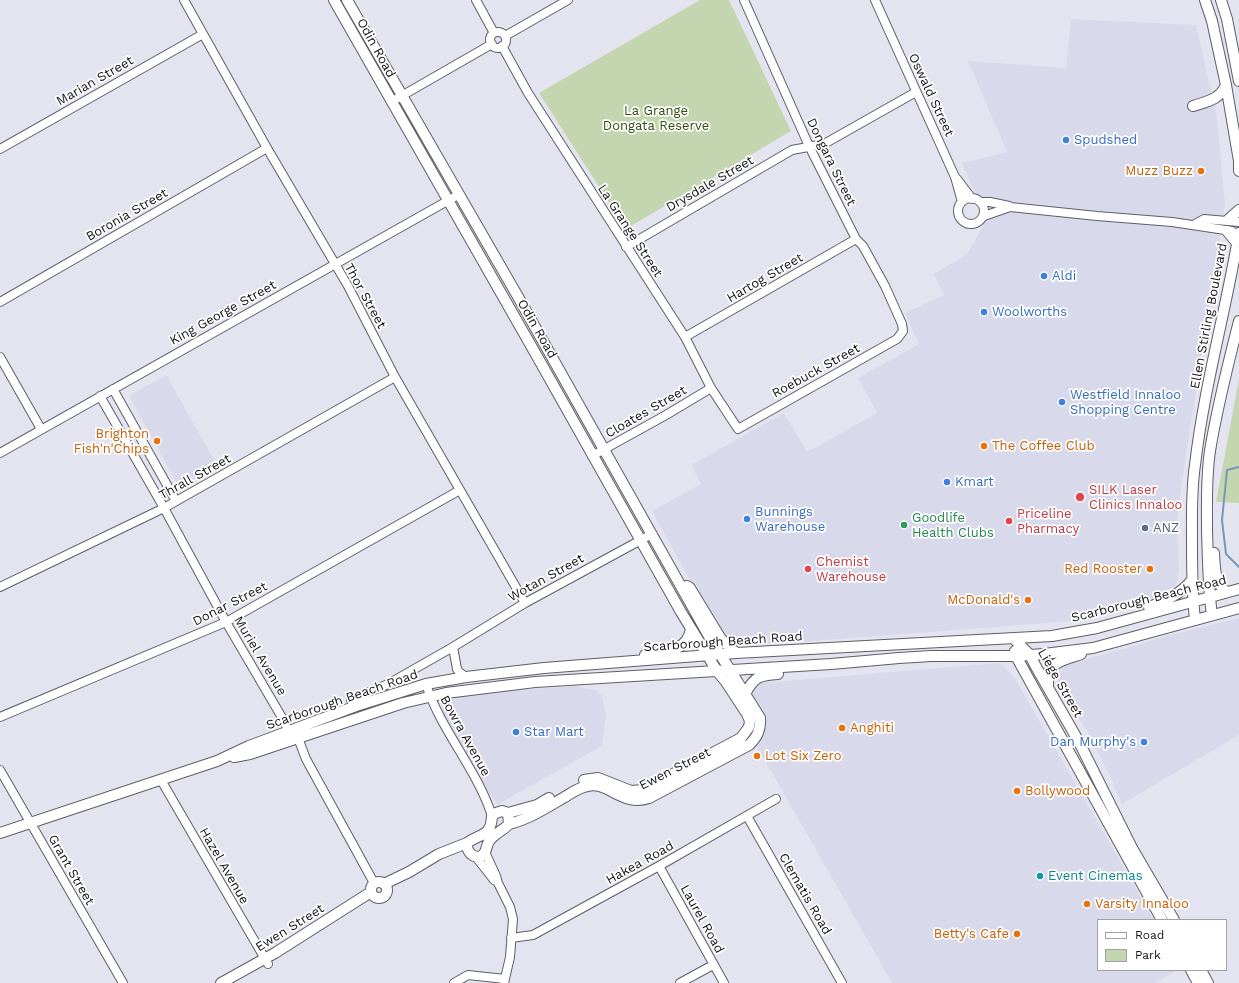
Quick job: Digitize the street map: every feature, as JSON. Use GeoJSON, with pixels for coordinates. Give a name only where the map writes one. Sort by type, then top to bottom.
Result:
{"type":"FeatureCollection","features":[{"type":"Feature","properties":{"kind":"main road","name":"Odin Road"},"geometry":{"type":"LineString","coordinates":[[334,0],[592,456],[717,672]]}},
{"type":"Feature","properties":{"kind":"main road","name":"Odin Road"},"geometry":{"type":"LineString","coordinates":[[347,0],[517,295],[603,450],[720,655],[730,670]]}},
{"type":"Feature","properties":{"kind":"main road"},"geometry":{"type":"LineString","coordinates":[[1206,0],[1226,85],[1239,161],[1239,171]]}},
{"type":"Feature","properties":{"kind":"main road"},"geometry":{"type":"LineString","coordinates":[[1222,0],[1239,81]]}},
{"type":"Feature","properties":{"kind":"main road"},"geometry":{"type":"LineString","coordinates":[[1193,106],[1217,98],[1223,92],[1226,85]]}},
{"type":"Feature","properties":{"kind":"main road"},"geometry":{"type":"LineString","coordinates":[[1228,220],[1239,210]]}},
{"type":"Feature","properties":{"kind":"main road"},"geometry":{"type":"LineString","coordinates":[[1227,231],[1237,243]]}},
{"type":"Feature","properties":{"kind":"main road","name":"Ellen Stirling Boulevard"},"geometry":{"type":"LineString","coordinates":[[1195,619],[1192,580],[1194,466],[1204,404],[1227,299],[1239,232]]}},
{"type":"Feature","properties":{"kind":"main road"},"geometry":{"type":"LineString","coordinates":[[1212,615],[1208,587],[1208,471],[1210,451],[1239,321]]}},
{"type":"Feature","properties":{"kind":"main road"},"geometry":{"type":"LineString","coordinates":[[1207,516],[1212,535],[1218,584],[1227,592]]}},
{"type":"Feature","properties":{"kind":"main road"},"geometry":{"type":"LineString","coordinates":[[678,579],[690,588],[721,639],[736,653]]}},
{"type":"Feature","properties":{"kind":"main road"},"geometry":{"type":"LineString","coordinates":[[1117,622],[1130,614],[1164,602],[1186,587],[1192,580]]}},
{"type":"Feature","properties":{"kind":"main road","name":"Scarborough Beach Road"},"geometry":{"type":"LineString","coordinates":[[293,737],[356,706],[426,684],[466,677],[503,672],[736,653],[1052,636],[1097,628],[1239,589]]}},
{"type":"Feature","properties":{"kind":"main road","name":"Scarborough Beach Road"},"geometry":{"type":"LineString","coordinates":[[0,833],[217,761],[250,754],[293,737],[430,696],[522,684],[717,672],[931,656],[1030,656],[1093,648],[1239,608]]}},
{"type":"Feature","properties":{"kind":"main road"},"geometry":{"type":"LineString","coordinates":[[582,665],[673,650],[680,647],[687,640],[691,629]]}},
{"type":"Feature","properties":{"kind":"main road","name":"Liege Street"},"geometry":{"type":"LineString","coordinates":[[1014,639],[1030,656],[1079,742],[1134,853],[1173,919]]}},
{"type":"Feature","properties":{"kind":"main road","name":"Liege Street"},"geometry":{"type":"LineString","coordinates":[[1014,639],[1016,656],[1161,919]]}},
{"type":"Feature","properties":{"kind":"main road"},"geometry":{"type":"LineString","coordinates":[[1048,689],[1048,674],[1053,666],[1063,660],[1093,648]]}},
{"type":"Feature","properties":{"kind":"main road"},"geometry":{"type":"LineString","coordinates":[[745,694],[751,683],[757,677],[766,674],[809,672],[831,664]]}},
{"type":"Feature","properties":{"kind":"main road","name":"Ewen Street"},"geometry":{"type":"LineString","coordinates":[[729,750],[749,745],[756,738],[761,726],[760,718],[730,670]]}},
{"type":"Feature","properties":{"kind":"main road","name":"Ewen Street"},"geometry":{"type":"LineString","coordinates":[[234,983],[378,889],[439,854],[487,833],[491,825],[492,816],[496,813],[506,816],[541,811],[587,786],[597,785],[629,800],[642,800],[650,798],[729,750],[741,738],[749,727],[750,722],[747,714],[732,691],[717,672]]}},
{"type":"Feature","properties":{"kind":"main road","name":"Ewen Street"},"geometry":{"type":"LineString","coordinates":[[378,889],[456,854],[477,854],[496,834],[505,829],[506,816]]}},
{"type":"Feature","properties":{"kind":"main road"},"geometry":{"type":"LineString","coordinates":[[466,843],[467,850],[477,854]]}},
{"type":"Feature","properties":{"kind":"main road","name":"Ewen Street"},"geometry":{"type":"LineString","coordinates":[[221,983],[266,961]]}},
{"type":"Feature","properties":{"kind":"main road"},"geometry":{"type":"LineString","coordinates":[[1192,971],[1198,983]]}},
{"type":"Feature","properties":{"kind":"main road"},"geometry":{"type":"LineString","coordinates":[[1202,971],[1208,983]]}},
{"type":"Feature","properties":{"kind":"street","name":"Thor Street"},"geometry":{"type":"LineString","coordinates":[[184,0],[267,148],[348,286],[395,377],[525,603]]}},
{"type":"Feature","properties":{"kind":"street"},"geometry":{"type":"LineString","coordinates":[[476,0],[494,33]]}},
{"type":"Feature","properties":{"kind":"street"},"geometry":{"type":"LineString","coordinates":[[505,36],[568,0]]}},
{"type":"Feature","properties":{"kind":"street","name":"Dongara Street"},"geometry":{"type":"LineString","coordinates":[[744,0],[809,146],[856,239],[863,246],[885,286],[902,324],[903,332]]}},
{"type":"Feature","properties":{"kind":"street","name":"Oswald Street"},"geometry":{"type":"LineString","coordinates":[[875,0],[956,177],[962,202]]}},
{"type":"Feature","properties":{"kind":"street"},"geometry":{"type":"LineString","coordinates":[[500,32],[505,36],[506,42],[502,46],[497,47],[492,44],[490,39],[494,33],[500,32]]}},
{"type":"Feature","properties":{"kind":"street","name":"Marian Street"},"geometry":{"type":"LineString","coordinates":[[0,149],[203,34]]}},
{"type":"Feature","properties":{"kind":"street"},"geometry":{"type":"LineString","coordinates":[[391,102],[492,44]]}},
{"type":"Feature","properties":{"kind":"street","name":"La Grange Street"},"geometry":{"type":"LineString","coordinates":[[502,46],[528,93],[685,337],[711,388],[738,428]]}},
{"type":"Feature","properties":{"kind":"street","name":"Drysdale Street"},"geometry":{"type":"LineString","coordinates":[[626,247],[792,150],[824,144],[916,92]]}},
{"type":"Feature","properties":{"kind":"street","name":"Boronia Street"},"geometry":{"type":"LineString","coordinates":[[0,302],[267,148]]}},
{"type":"Feature","properties":{"kind":"street"},"geometry":{"type":"LineString","coordinates":[[956,177],[972,198],[980,202],[1097,216],[1195,224],[1239,232]]}},
{"type":"Feature","properties":{"kind":"street","name":"King George Street"},"geometry":{"type":"LineString","coordinates":[[0,453],[335,265],[458,194]]}},
{"type":"Feature","properties":{"kind":"street"},"geometry":{"type":"LineString","coordinates":[[972,198],[962,202],[958,214],[963,221],[967,223],[975,224],[984,216],[1010,206]]}},
{"type":"Feature","properties":{"kind":"street"},"geometry":{"type":"LineString","coordinates":[[980,202],[983,207],[984,216]]}},
{"type":"Feature","properties":{"kind":"street"},"geometry":{"type":"LineString","coordinates":[[1195,224],[1204,219],[1239,222]]}},
{"type":"Feature","properties":{"kind":"street","name":"Hartog Street"},"geometry":{"type":"LineString","coordinates":[[685,337],[856,239]]}},
{"type":"Feature","properties":{"kind":"street","name":"Roebuck Street"},"geometry":{"type":"LineString","coordinates":[[738,428],[897,339],[903,332]]}},
{"type":"Feature","properties":{"kind":"street"},"geometry":{"type":"LineString","coordinates":[[0,357],[41,429]]}},
{"type":"Feature","properties":{"kind":"street","name":"Thrall Street"},"geometry":{"type":"LineString","coordinates":[[0,587],[164,508],[395,377]]}},
{"type":"Feature","properties":{"kind":"street","name":"Cloates Street"},"geometry":{"type":"LineString","coordinates":[[592,456],[711,388]]}},
{"type":"Feature","properties":{"kind":"street"},"geometry":{"type":"LineString","coordinates":[[113,389],[176,501]]}},
{"type":"Feature","properties":{"kind":"street","name":"Muriel Avenue"},"geometry":{"type":"LineString","coordinates":[[100,396],[164,508],[226,622],[306,759],[378,889]]}},
{"type":"Feature","properties":{"kind":"street","name":"Donar Street"},"geometry":{"type":"LineString","coordinates":[[0,717],[226,622],[460,490]]}},
{"type":"Feature","properties":{"kind":"street","name":"Wotan Street"},"geometry":{"type":"LineString","coordinates":[[350,700],[388,684],[453,647],[525,603],[652,534]]}},
{"type":"Feature","properties":{"kind":"street"},"geometry":{"type":"LineString","coordinates":[[453,647],[457,669],[466,677]]}},
{"type":"Feature","properties":{"kind":"street","name":"Bowra Avenue"},"geometry":{"type":"LineString","coordinates":[[426,684],[430,696],[486,799],[492,816]]}},
{"type":"Feature","properties":{"kind":"street","name":"Grant Street"},"geometry":{"type":"LineString","coordinates":[[0,770],[123,983]]}},
{"type":"Feature","properties":{"kind":"street","name":"Hazel Avenue"},"geometry":{"type":"LineString","coordinates":[[161,780],[266,961]]}},
{"type":"Feature","properties":{"kind":"street","name":"Bowra Avenue"},"geometry":{"type":"LineString","coordinates":[[486,799],[506,816]]}},
{"type":"Feature","properties":{"kind":"street","name":"Hakea Road"},"geometry":{"type":"LineString","coordinates":[[512,938],[533,936],[776,799]]}},
{"type":"Feature","properties":{"kind":"street","name":"Clematis Road"},"geometry":{"type":"LineString","coordinates":[[747,816],[842,983]]}},
{"type":"Feature","properties":{"kind":"street"},"geometry":{"type":"LineString","coordinates":[[454,983],[468,975],[504,981],[510,957],[513,920],[510,907],[496,876],[477,854]]}},
{"type":"Feature","properties":{"kind":"street","name":"Laurel Road"},"geometry":{"type":"LineString","coordinates":[[659,866],[724,983]]}},
{"type":"Feature","properties":{"kind":"street"},"geometry":{"type":"LineString","coordinates":[[680,983],[713,965]]}},
{"type":"Feature","properties":{"kind":"shaded area"},"geometry":{"type":"Polygon","coordinates":[[[1071,19],[1196,25],[1217,118],[1225,204],[1184,468],[1177,524],[1179,569],[1177,582],[1169,593],[1087,620],[734,647],[717,630],[652,511],[701,484],[691,465],[784,413],[807,452],[877,413],[858,378],[919,344],[905,313],[944,295],[934,274],[967,254],[987,219],[962,163],[1007,152],[968,61],[1066,68],[1071,19]]]}},
{"type":"Feature","properties":{"kind":"shaded area"},"geometry":{"type":"Polygon","coordinates":[[[166,375],[218,467],[179,487],[129,396],[166,375]]]}},
{"type":"Feature","properties":{"kind":"shaded area"},"geometry":{"type":"Polygon","coordinates":[[[1239,618],[1239,735],[1122,804],[1113,785],[1114,784],[1088,733],[1059,688],[1057,683],[1059,672],[1066,665],[1167,636],[1239,618]]]}},
{"type":"Feature","properties":{"kind":"shaded area"},"geometry":{"type":"Polygon","coordinates":[[[997,663],[1004,665],[1014,677],[1153,919],[1097,919],[1097,971],[1176,971],[1155,983],[892,983],[747,729],[765,720],[751,694],[754,686],[762,683],[997,663]]]}},
{"type":"Feature","properties":{"kind":"shaded area"},"geometry":{"type":"Polygon","coordinates":[[[575,686],[596,690],[602,696],[606,714],[602,746],[498,804],[484,787],[442,712],[443,703],[446,699],[451,697],[575,686]]]}},
{"type":"Feature","properties":{"kind":"green space","name":"La Grange Dongata Reserve"},"geometry":{"type":"Polygon","coordinates":[[[700,0],[729,0],[791,131],[626,229],[539,93],[700,0]]]}},
{"type":"Feature","properties":{"kind":"green space"},"geometry":{"type":"Polygon","coordinates":[[[1239,379],[1239,503],[1216,502],[1239,379]]]}},
{"type":"Feature","properties":{"kind":"waterway"},"geometry":{"type":"LineString","coordinates":[[1239,467],[1227,470],[1222,520],[1226,554],[1239,567]]}},
{"type":"Feature","properties":{"kind":"place","name":"Spudshed"},"geometry":{"type":"Point","coordinates":[1066,140]}},
{"type":"Feature","properties":{"kind":"place","name":"Muzz Buzz"},"geometry":{"type":"Point","coordinates":[1201,171]}},
{"type":"Feature","properties":{"kind":"place","name":"Aldi"},"geometry":{"type":"Point","coordinates":[1044,276]}},
{"type":"Feature","properties":{"kind":"place","name":"Woolworths"},"geometry":{"type":"Point","coordinates":[984,312]}},
{"type":"Feature","properties":{"kind":"place","name":"Westfield Innaloo Shopping Centre"},"geometry":{"type":"Point","coordinates":[1062,402]}},
{"type":"Feature","properties":{"kind":"place","name":"Brighton Fish'n'Chips"},"geometry":{"type":"Point","coordinates":[157,441]}},
{"type":"Feature","properties":{"kind":"place","name":"The Coffee Club"},"geometry":{"type":"Point","coordinates":[984,446]}},
{"type":"Feature","properties":{"kind":"place","name":"Kmart"},"geometry":{"type":"Point","coordinates":[947,482]}},
{"type":"Feature","properties":{"kind":"place","name":"SILK Laser Clinics Innaloo"},"geometry":{"type":"Point","coordinates":[1080,497]}},
{"type":"Feature","properties":{"kind":"place","name":"Bunnings Warehouse"},"geometry":{"type":"Point","coordinates":[747,519]}},
{"type":"Feature","properties":{"kind":"place","name":"Priceline Pharmacy"},"geometry":{"type":"Point","coordinates":[1009,521]}},
{"type":"Feature","properties":{"kind":"place","name":"Goodlife Health Clubs"},"geometry":{"type":"Point","coordinates":[904,525]}},
{"type":"Feature","properties":{"kind":"place","name":"ANZ"},"geometry":{"type":"Point","coordinates":[1145,528]}},
{"type":"Feature","properties":{"kind":"place","name":"Chemist Warehouse"},"geometry":{"type":"Point","coordinates":[808,569]}},
{"type":"Feature","properties":{"kind":"place","name":"Red Rooster"},"geometry":{"type":"Point","coordinates":[1150,569]}},
{"type":"Feature","properties":{"kind":"place","name":"McDonald's"},"geometry":{"type":"Point","coordinates":[1028,600]}},
{"type":"Feature","properties":{"kind":"place","name":"Anghiti"},"geometry":{"type":"Point","coordinates":[842,728]}},
{"type":"Feature","properties":{"kind":"place","name":"Star Mart"},"geometry":{"type":"Point","coordinates":[516,732]}},
{"type":"Feature","properties":{"kind":"place","name":"Dan Murphy's"},"geometry":{"type":"Point","coordinates":[1144,742]}},
{"type":"Feature","properties":{"kind":"place","name":"Lot Six Zero"},"geometry":{"type":"Point","coordinates":[757,756]}},
{"type":"Feature","properties":{"kind":"place","name":"Bollywood"},"geometry":{"type":"Point","coordinates":[1017,791]}},
{"type":"Feature","properties":{"kind":"place","name":"Event Cinemas"},"geometry":{"type":"Point","coordinates":[1040,876]}},
{"type":"Feature","properties":{"kind":"place","name":"Varsity Innaloo"},"geometry":{"type":"Point","coordinates":[1087,904]}},
{"type":"Feature","properties":{"kind":"place","name":"Betty's Cafe"},"geometry":{"type":"Point","coordinates":[1017,934]}}]}
